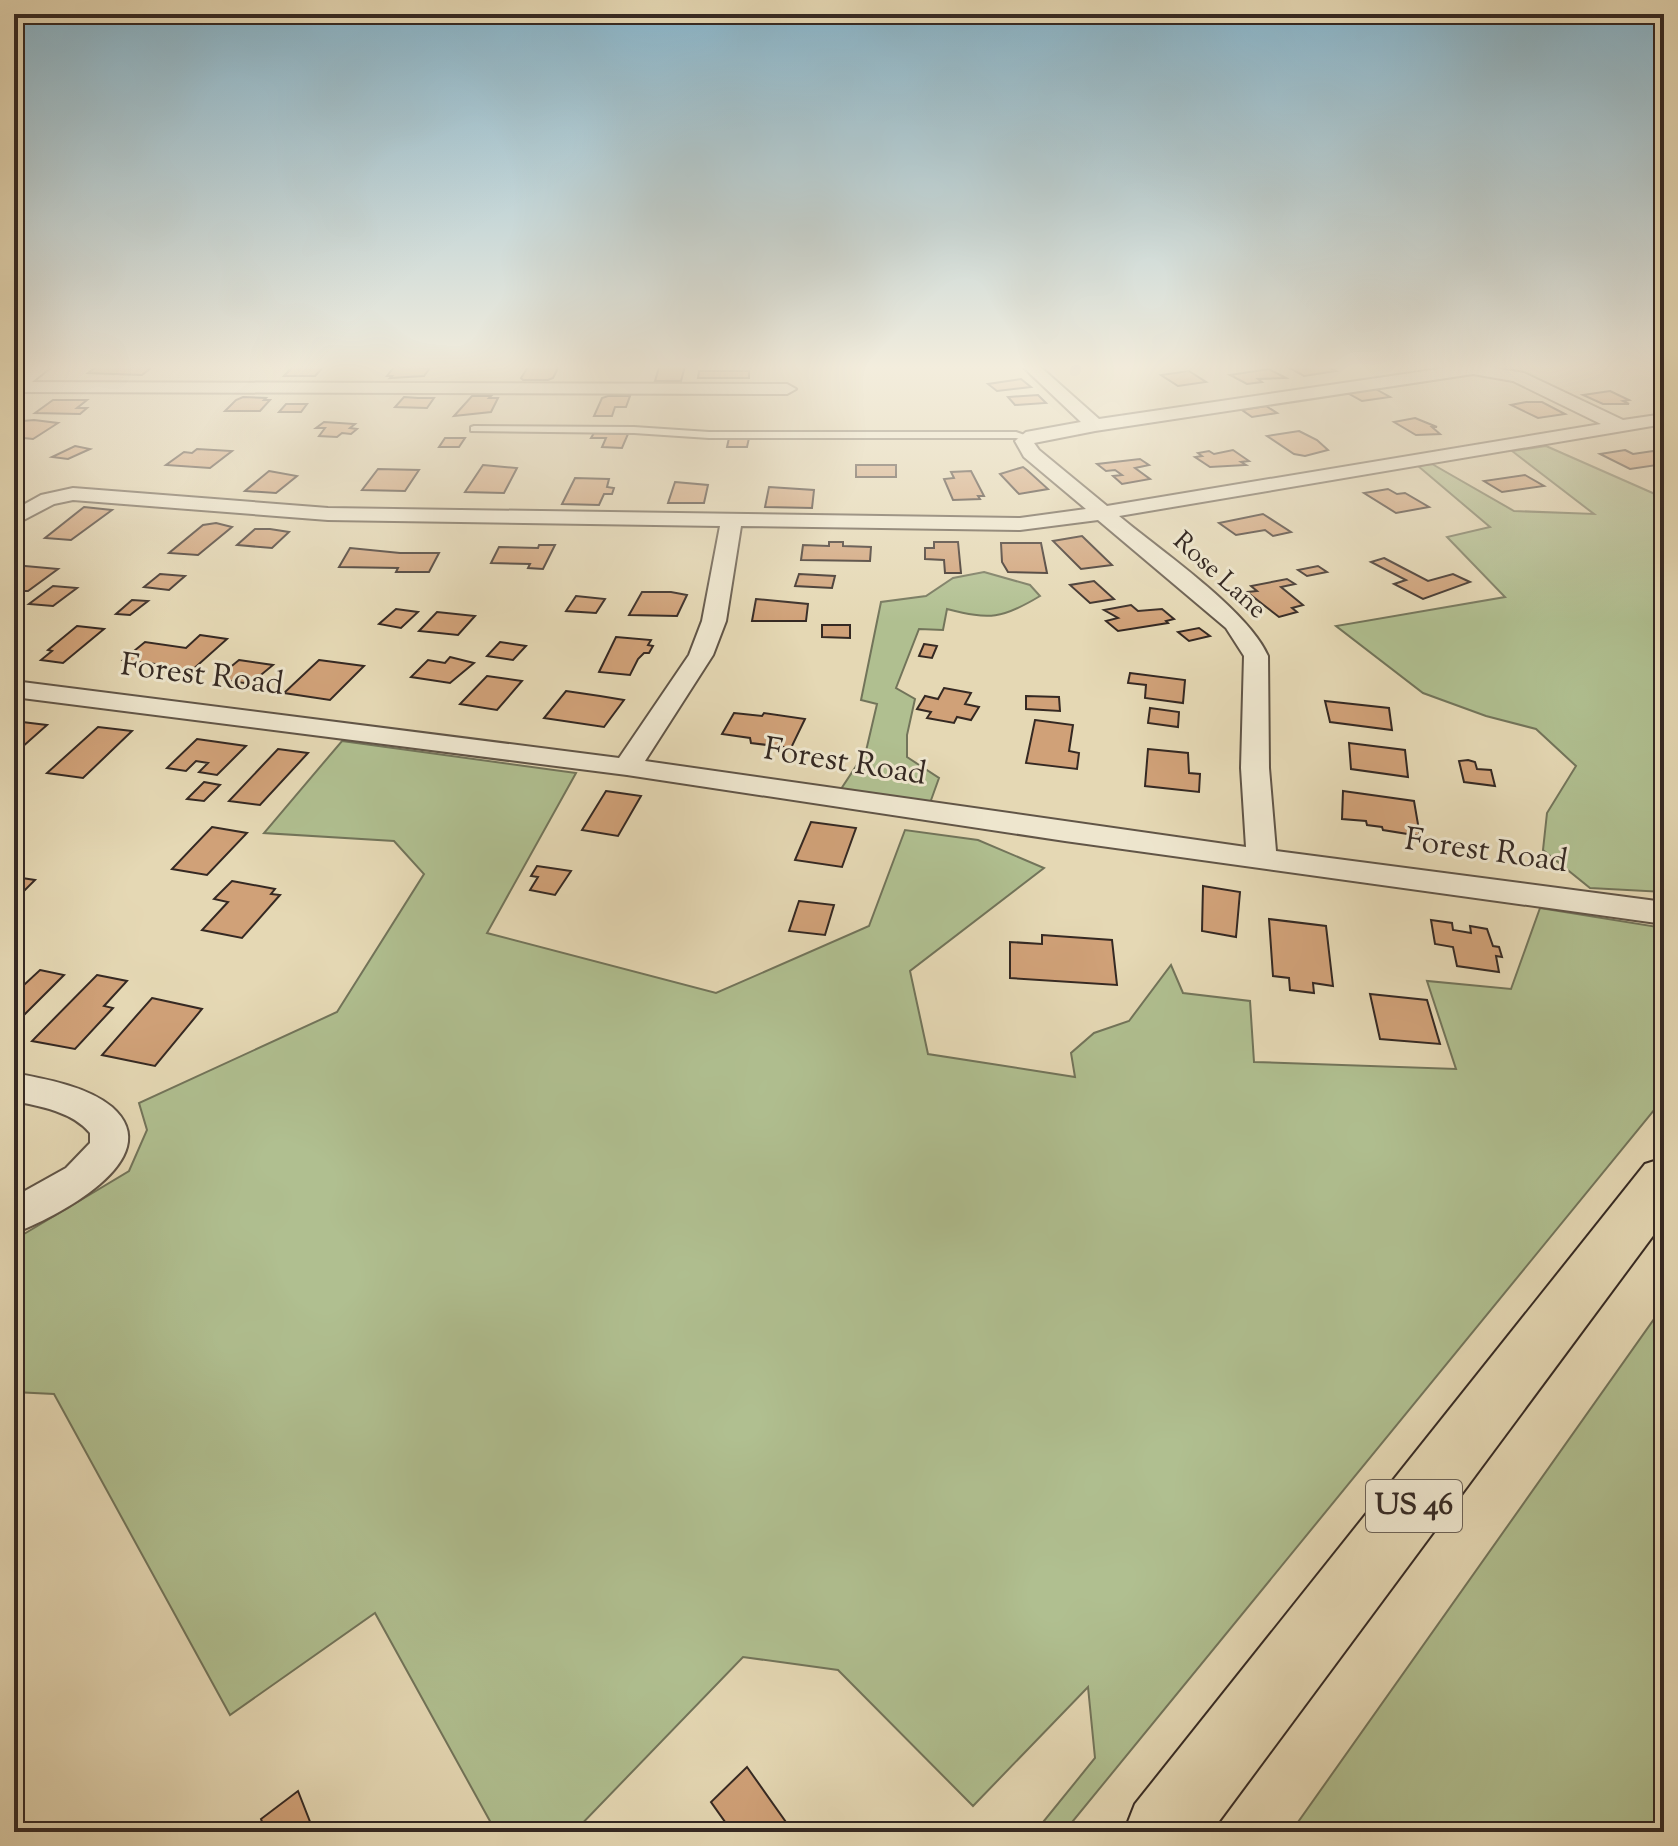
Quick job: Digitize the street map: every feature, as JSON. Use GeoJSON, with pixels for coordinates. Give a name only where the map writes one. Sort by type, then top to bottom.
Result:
{"type":"FeatureCollection","features":[{"type":"Feature","properties":{"kind":"main road","name":"US 46"},"geometry":{"type":"LineString","coordinates":[[1163,1832],[1664,1180]]}},
{"type":"Feature","properties":{"kind":"street","name":"Rose Lane"},"geometry":{"type":"LineString","coordinates":[[1030,450],[1234,623],[1254,649],[1255,768],[1262,858]]}},
{"type":"Feature","properties":{"kind":"street"},"geometry":{"type":"LineString","coordinates":[[14,519],[48,499],[78,494],[328,514],[1020,524],[1477,450]]}},
{"type":"Feature","properties":{"kind":"street"},"geometry":{"type":"LineString","coordinates":[[627,767],[701,655],[709,636],[732,519]]}},
{"type":"Feature","properties":{"kind":"street","name":"Forest Road"},"geometry":{"type":"LineString","coordinates":[[14,689],[627,767],[1065,832],[1664,913]]}},
{"type":"Feature","properties":{"kind":"street"},"geometry":{"type":"LineString","coordinates":[[14,1087],[78,1104],[101,1119],[109,1133],[105,1153],[95,1166],[14,1216]]}},
{"type":"Feature","properties":{"kind":"green space"},"geometry":{"type":"Polygon","coordinates":[[[1555,450],[1664,498],[1664,892],[1590,888],[1543,850],[1547,813],[1576,766],[1536,729],[1486,716],[1423,693],[1336,626],[1505,597],[1447,537],[1490,527],[1418,466],[1432,464],[1514,511],[1594,514],[1512,451],[1555,450]]]}},
{"type":"Feature","properties":{"kind":"green space"},"geometry":{"type":"Polygon","coordinates":[[[984,572],[1030,585],[1040,596],[995,615],[974,615],[947,609],[943,630],[919,629],[896,688],[915,699],[907,735],[907,757],[939,778],[930,803],[841,789],[866,751],[877,704],[861,700],[881,602],[926,596],[953,578],[984,572]]]}},
{"type":"Feature","properties":{"kind":"green space"},"geometry":{"type":"Polygon","coordinates":[[[342,741],[576,773],[487,933],[716,993],[869,926],[905,830],[978,840],[1044,868],[910,971],[928,1054],[1075,1077],[1071,1053],[1094,1033],[1129,1021],[1171,965],[1183,993],[1250,1001],[1254,1062],[1456,1069],[1427,981],[1511,989],[1540,908],[1664,928],[1664,1098],[1064,1832],[1035,1832],[1095,1758],[1088,1687],[973,1806],[838,1670],[743,1657],[574,1832],[496,1832],[375,1613],[230,1715],[54,1394],[14,1392],[14,1240],[129,1171],[147,1130],[139,1103],[337,1012],[424,874],[394,841],[264,833],[342,741]]]}},
{"type":"Feature","properties":{"kind":"green space"},"geometry":{"type":"Polygon","coordinates":[[[1664,1305],[1664,1832],[1291,1832],[1664,1305]]]}},
{"type":"Feature","properties":{"kind":"building"},"geometry":{"type":"Polygon","coordinates":[[[66,450],[87,450],[68,459],[52,457],[66,450]]]}},
{"type":"Feature","properties":{"kind":"building"},"geometry":{"type":"Polygon","coordinates":[[[196,450],[232,451],[210,468],[166,465],[184,452],[196,450]]]}},
{"type":"Feature","properties":{"kind":"building"},"geometry":{"type":"Polygon","coordinates":[[[1233,450],[1249,461],[1241,462],[1246,465],[1210,467],[1195,457],[1202,456],[1198,453],[1209,451],[1214,454],[1233,450]]]}},
{"type":"Feature","properties":{"kind":"building"},"geometry":{"type":"Polygon","coordinates":[[[1288,450],[1327,450],[1305,456],[1288,450]]]}},
{"type":"Feature","properties":{"kind":"building"},"geometry":{"type":"Polygon","coordinates":[[[1624,450],[1633,454],[1653,451],[1664,456],[1664,464],[1630,469],[1600,454],[1624,450]]]}},
{"type":"Feature","properties":{"kind":"building"},"geometry":{"type":"Polygon","coordinates":[[[1140,459],[1149,465],[1135,468],[1150,479],[1122,484],[1113,476],[1122,475],[1115,470],[1106,471],[1097,464],[1140,459]]]}},
{"type":"Feature","properties":{"kind":"building"},"geometry":{"type":"Polygon","coordinates":[[[483,465],[517,468],[504,493],[465,492],[483,465]]]}},
{"type":"Feature","properties":{"kind":"building"},"geometry":{"type":"Polygon","coordinates":[[[856,465],[896,465],[896,477],[856,477],[856,465]]]}},
{"type":"Feature","properties":{"kind":"building"},"geometry":{"type":"Polygon","coordinates":[[[1023,467],[1048,489],[1019,494],[1000,474],[1023,467]]]}},
{"type":"Feature","properties":{"kind":"building"},"geometry":{"type":"Polygon","coordinates":[[[378,469],[419,470],[405,491],[362,490],[378,469]]]}},
{"type":"Feature","properties":{"kind":"building"},"geometry":{"type":"Polygon","coordinates":[[[269,471],[297,476],[276,493],[245,491],[269,471]]]}},
{"type":"Feature","properties":{"kind":"building"},"geometry":{"type":"Polygon","coordinates":[[[971,471],[984,496],[978,496],[980,499],[953,500],[944,479],[954,478],[951,472],[971,471]]]}},
{"type":"Feature","properties":{"kind":"building"},"geometry":{"type":"Polygon","coordinates":[[[1525,475],[1544,486],[1502,492],[1484,481],[1525,475]]]}},
{"type":"Feature","properties":{"kind":"building"},"geometry":{"type":"Polygon","coordinates":[[[575,478],[609,479],[607,487],[614,488],[612,494],[604,494],[599,505],[562,504],[575,478]]]}},
{"type":"Feature","properties":{"kind":"building"},"geometry":{"type":"Polygon","coordinates":[[[675,482],[708,485],[704,503],[668,503],[675,482]]]}},
{"type":"Feature","properties":{"kind":"building"},"geometry":{"type":"Polygon","coordinates":[[[769,487],[814,490],[812,508],[765,507],[769,487]]]}},
{"type":"Feature","properties":{"kind":"building"},"geometry":{"type":"Polygon","coordinates":[[[1388,489],[1397,494],[1405,493],[1429,507],[1396,513],[1364,493],[1388,489]]]}},
{"type":"Feature","properties":{"kind":"building"},"geometry":{"type":"Polygon","coordinates":[[[84,507],[112,510],[71,540],[45,538],[84,507]]]}},
{"type":"Feature","properties":{"kind":"building"},"geometry":{"type":"Polygon","coordinates":[[[1263,514],[1291,532],[1273,536],[1265,530],[1236,535],[1219,523],[1263,514]]]}},
{"type":"Feature","properties":{"kind":"building"},"geometry":{"type":"Polygon","coordinates":[[[216,523],[232,527],[198,555],[169,553],[203,525],[216,523]]]}},
{"type":"Feature","properties":{"kind":"building"},"geometry":{"type":"Polygon","coordinates":[[[255,529],[289,532],[272,548],[237,545],[255,529]]]}},
{"type":"Feature","properties":{"kind":"building"},"geometry":{"type":"Polygon","coordinates":[[[1082,536],[1112,565],[1081,569],[1053,541],[1082,536]]]}},
{"type":"Feature","properties":{"kind":"building"},"geometry":{"type":"Polygon","coordinates":[[[829,542],[871,547],[870,561],[801,560],[803,545],[829,546],[829,542]]]}},
{"type":"Feature","properties":{"kind":"building"},"geometry":{"type":"Polygon","coordinates":[[[934,542],[958,542],[961,573],[945,573],[944,560],[925,559],[925,548],[934,548],[934,542]]]}},
{"type":"Feature","properties":{"kind":"building"},"geometry":{"type":"Polygon","coordinates":[[[1001,543],[1041,543],[1047,573],[1008,572],[1002,562],[1001,543]]]}},
{"type":"Feature","properties":{"kind":"building"},"geometry":{"type":"Polygon","coordinates":[[[539,545],[555,545],[543,569],[528,568],[530,564],[491,563],[499,547],[538,548],[539,545]]]}},
{"type":"Feature","properties":{"kind":"building"},"geometry":{"type":"Polygon","coordinates":[[[350,548],[439,553],[429,572],[339,567],[350,548]]]}},
{"type":"Feature","properties":{"kind":"building"},"geometry":{"type":"Polygon","coordinates":[[[1384,558],[1428,581],[1453,574],[1470,582],[1423,599],[1394,584],[1406,580],[1371,562],[1384,558]]]}},
{"type":"Feature","properties":{"kind":"building"},"geometry":{"type":"Polygon","coordinates":[[[14,565],[58,569],[28,591],[14,591],[14,565]]]}},
{"type":"Feature","properties":{"kind":"building"},"geometry":{"type":"Polygon","coordinates":[[[1318,566],[1327,572],[1307,576],[1298,570],[1318,566]]]}},
{"type":"Feature","properties":{"kind":"building"},"geometry":{"type":"Polygon","coordinates":[[[160,574],[185,576],[169,590],[144,587],[160,574]]]}},
{"type":"Feature","properties":{"kind":"building"},"geometry":{"type":"Polygon","coordinates":[[[799,574],[835,576],[832,588],[795,586],[799,574]]]}},
{"type":"Feature","properties":{"kind":"building"},"geometry":{"type":"Polygon","coordinates":[[[1287,579],[1295,584],[1281,587],[1303,605],[1292,608],[1297,612],[1279,617],[1247,592],[1257,591],[1251,586],[1287,579]]]}},
{"type":"Feature","properties":{"kind":"building"},"geometry":{"type":"Polygon","coordinates":[[[1094,581],[1114,599],[1090,603],[1070,585],[1094,581]]]}},
{"type":"Feature","properties":{"kind":"building"},"geometry":{"type":"Polygon","coordinates":[[[53,586],[77,588],[53,606],[29,604],[53,586]]]}},
{"type":"Feature","properties":{"kind":"building"},"geometry":{"type":"Polygon","coordinates":[[[642,592],[687,595],[677,616],[629,615],[642,592]]]}},
{"type":"Feature","properties":{"kind":"building"},"geometry":{"type":"Polygon","coordinates":[[[576,596],[605,599],[596,613],[566,611],[576,596]]]}},
{"type":"Feature","properties":{"kind":"building"},"geometry":{"type":"Polygon","coordinates":[[[756,599],[808,604],[806,621],[752,621],[756,599]]]}},
{"type":"Feature","properties":{"kind":"building"},"geometry":{"type":"Polygon","coordinates":[[[132,600],[148,601],[130,615],[116,614],[132,600]]]}},
{"type":"Feature","properties":{"kind":"building"},"geometry":{"type":"Polygon","coordinates":[[[1131,605],[1138,611],[1162,609],[1174,619],[1166,621],[1168,623],[1118,631],[1106,621],[1118,618],[1104,610],[1131,605]]]}},
{"type":"Feature","properties":{"kind":"building"},"geometry":{"type":"Polygon","coordinates":[[[396,609],[418,612],[401,628],[379,624],[396,609]]]}},
{"type":"Feature","properties":{"kind":"building"},"geometry":{"type":"Polygon","coordinates":[[[437,612],[475,616],[458,635],[419,631],[437,612]]]}},
{"type":"Feature","properties":{"kind":"building"},"geometry":{"type":"Polygon","coordinates":[[[822,625],[850,625],[850,638],[822,637],[822,625]]]}},
{"type":"Feature","properties":{"kind":"building"},"geometry":{"type":"Polygon","coordinates":[[[77,626],[104,629],[63,663],[41,660],[52,651],[48,650],[77,626]]]}},
{"type":"Feature","properties":{"kind":"building"},"geometry":{"type":"Polygon","coordinates":[[[1199,628],[1210,636],[1189,641],[1178,632],[1199,628]]]}},
{"type":"Feature","properties":{"kind":"building"},"geometry":{"type":"Polygon","coordinates":[[[200,635],[227,639],[190,672],[157,670],[163,665],[123,660],[145,642],[186,648],[200,635]]]}},
{"type":"Feature","properties":{"kind":"building"},"geometry":{"type":"Polygon","coordinates":[[[616,637],[651,640],[648,645],[653,646],[649,653],[638,659],[630,675],[599,672],[616,637]]]}},
{"type":"Feature","properties":{"kind":"building"},"geometry":{"type":"Polygon","coordinates":[[[500,642],[526,646],[513,660],[487,656],[500,642]]]}},
{"type":"Feature","properties":{"kind":"building"},"geometry":{"type":"Polygon","coordinates":[[[924,644],[937,646],[932,658],[919,656],[924,644]]]}},
{"type":"Feature","properties":{"kind":"building"},"geometry":{"type":"Polygon","coordinates":[[[450,657],[474,663],[450,683],[411,677],[428,660],[445,663],[450,657]]]}},
{"type":"Feature","properties":{"kind":"building"},"geometry":{"type":"Polygon","coordinates":[[[239,660],[273,665],[256,679],[249,678],[244,683],[224,680],[229,675],[222,674],[239,660]]]}},
{"type":"Feature","properties":{"kind":"building"},"geometry":{"type":"Polygon","coordinates":[[[319,660],[364,666],[330,700],[284,693],[319,660]]]}},
{"type":"Feature","properties":{"kind":"building"},"geometry":{"type":"Polygon","coordinates":[[[1130,673],[1185,680],[1183,703],[1145,698],[1146,685],[1128,683],[1130,673]]]}},
{"type":"Feature","properties":{"kind":"building"},"geometry":{"type":"Polygon","coordinates":[[[487,676],[522,681],[497,710],[460,704],[487,676]]]}},
{"type":"Feature","properties":{"kind":"building"},"geometry":{"type":"Polygon","coordinates":[[[944,688],[971,693],[965,704],[979,707],[971,720],[957,717],[954,723],[927,718],[931,712],[917,709],[925,696],[938,699],[944,688]]]}},
{"type":"Feature","properties":{"kind":"building"},"geometry":{"type":"Polygon","coordinates":[[[566,691],[624,700],[604,727],[544,718],[566,691]]]}},
{"type":"Feature","properties":{"kind":"building"},"geometry":{"type":"Polygon","coordinates":[[[1026,696],[1059,697],[1060,711],[1026,709],[1026,696]]]}},
{"type":"Feature","properties":{"kind":"building"},"geometry":{"type":"Polygon","coordinates":[[[1325,701],[1389,708],[1392,730],[1330,722],[1325,701]]]}},
{"type":"Feature","properties":{"kind":"building"},"geometry":{"type":"Polygon","coordinates":[[[1150,708],[1179,712],[1178,727],[1148,723],[1150,708]]]}},
{"type":"Feature","properties":{"kind":"building"},"geometry":{"type":"Polygon","coordinates":[[[734,713],[762,716],[764,713],[805,719],[791,748],[751,743],[750,738],[722,734],[734,713]]]}},
{"type":"Feature","properties":{"kind":"building"},"geometry":{"type":"Polygon","coordinates":[[[1035,720],[1073,725],[1069,751],[1079,753],[1077,769],[1026,763],[1035,720]]]}},
{"type":"Feature","properties":{"kind":"building"},"geometry":{"type":"Polygon","coordinates":[[[14,721],[47,725],[20,749],[14,748],[14,721]]]}},
{"type":"Feature","properties":{"kind":"building"},"geometry":{"type":"Polygon","coordinates":[[[98,727],[132,731],[83,778],[47,773],[98,727]]]}},
{"type":"Feature","properties":{"kind":"building"},"geometry":{"type":"Polygon","coordinates":[[[197,739],[246,746],[217,775],[199,772],[208,763],[196,761],[186,771],[167,768],[197,739]]]}},
{"type":"Feature","properties":{"kind":"building"},"geometry":{"type":"Polygon","coordinates":[[[1349,743],[1405,750],[1408,777],[1351,769],[1349,743]]]}},
{"type":"Feature","properties":{"kind":"building"},"geometry":{"type":"Polygon","coordinates":[[[278,749],[308,753],[260,805],[229,801],[278,749]]]}},
{"type":"Feature","properties":{"kind":"building"},"geometry":{"type":"Polygon","coordinates":[[[1148,749],[1188,753],[1189,773],[1200,774],[1199,792],[1145,786],[1148,749]]]}},
{"type":"Feature","properties":{"kind":"building"},"geometry":{"type":"Polygon","coordinates":[[[1459,761],[1475,762],[1477,769],[1491,770],[1495,786],[1464,782],[1459,761]]]}},
{"type":"Feature","properties":{"kind":"building"},"geometry":{"type":"Polygon","coordinates":[[[204,782],[220,785],[204,801],[187,799],[204,782]]]}},
{"type":"Feature","properties":{"kind":"building"},"geometry":{"type":"Polygon","coordinates":[[[606,791],[641,796],[618,836],[582,830],[606,791]]]}},
{"type":"Feature","properties":{"kind":"building"},"geometry":{"type":"Polygon","coordinates":[[[1343,791],[1414,801],[1420,836],[1383,830],[1382,827],[1367,825],[1366,821],[1342,819],[1343,791]]]}},
{"type":"Feature","properties":{"kind":"building"},"geometry":{"type":"Polygon","coordinates":[[[811,822],[856,828],[842,867],[795,860],[811,822]]]}},
{"type":"Feature","properties":{"kind":"building"},"geometry":{"type":"Polygon","coordinates":[[[212,827],[247,833],[207,875],[172,869],[212,827]]]}},
{"type":"Feature","properties":{"kind":"building"},"geometry":{"type":"Polygon","coordinates":[[[537,866],[571,871],[555,895],[530,890],[538,877],[531,876],[537,866]]]}},
{"type":"Feature","properties":{"kind":"building"},"geometry":{"type":"Polygon","coordinates":[[[22,878],[35,880],[19,896],[14,895],[14,886],[22,878]]]}},
{"type":"Feature","properties":{"kind":"building"},"geometry":{"type":"Polygon","coordinates":[[[232,881],[275,889],[271,894],[280,895],[242,938],[202,930],[228,902],[214,899],[232,881]]]}},
{"type":"Feature","properties":{"kind":"building"},"geometry":{"type":"Polygon","coordinates":[[[1203,886],[1240,892],[1236,937],[1202,931],[1203,886]]]}},
{"type":"Feature","properties":{"kind":"building"},"geometry":{"type":"Polygon","coordinates":[[[799,901],[834,905],[825,935],[789,931],[799,901]]]}},
{"type":"Feature","properties":{"kind":"building"},"geometry":{"type":"Polygon","coordinates":[[[1269,919],[1326,926],[1333,986],[1313,983],[1314,993],[1290,990],[1289,978],[1273,976],[1269,919]]]}},
{"type":"Feature","properties":{"kind":"building"},"geometry":{"type":"Polygon","coordinates":[[[1431,920],[1452,923],[1453,930],[1471,933],[1470,926],[1487,929],[1493,946],[1499,947],[1502,957],[1496,956],[1499,972],[1457,966],[1453,947],[1435,944],[1431,920]]]}},
{"type":"Feature","properties":{"kind":"building"},"geometry":{"type":"Polygon","coordinates":[[[1042,935],[1112,940],[1117,985],[1010,978],[1010,942],[1042,944],[1042,935]]]}},
{"type":"Feature","properties":{"kind":"building"},"geometry":{"type":"Polygon","coordinates":[[[40,970],[64,975],[14,1025],[14,983],[24,985],[40,970]]]}},
{"type":"Feature","properties":{"kind":"building"},"geometry":{"type":"Polygon","coordinates":[[[97,975],[127,981],[104,1006],[113,1008],[75,1049],[32,1041],[97,975]]]}},
{"type":"Feature","properties":{"kind":"building"},"geometry":{"type":"Polygon","coordinates":[[[1370,994],[1427,1000],[1440,1044],[1380,1039],[1370,994]]]}},
{"type":"Feature","properties":{"kind":"building"},"geometry":{"type":"Polygon","coordinates":[[[152,998],[202,1009],[155,1066],[102,1055],[152,998]]]}},
{"type":"Feature","properties":{"kind":"building"},"geometry":{"type":"Polygon","coordinates":[[[747,1767],[793,1832],[727,1832],[730,1829],[711,1802],[747,1767]]]}},
{"type":"Feature","properties":{"kind":"building"},"geometry":{"type":"Polygon","coordinates":[[[298,1791],[314,1832],[266,1832],[261,1819],[298,1791]]]}}]}
